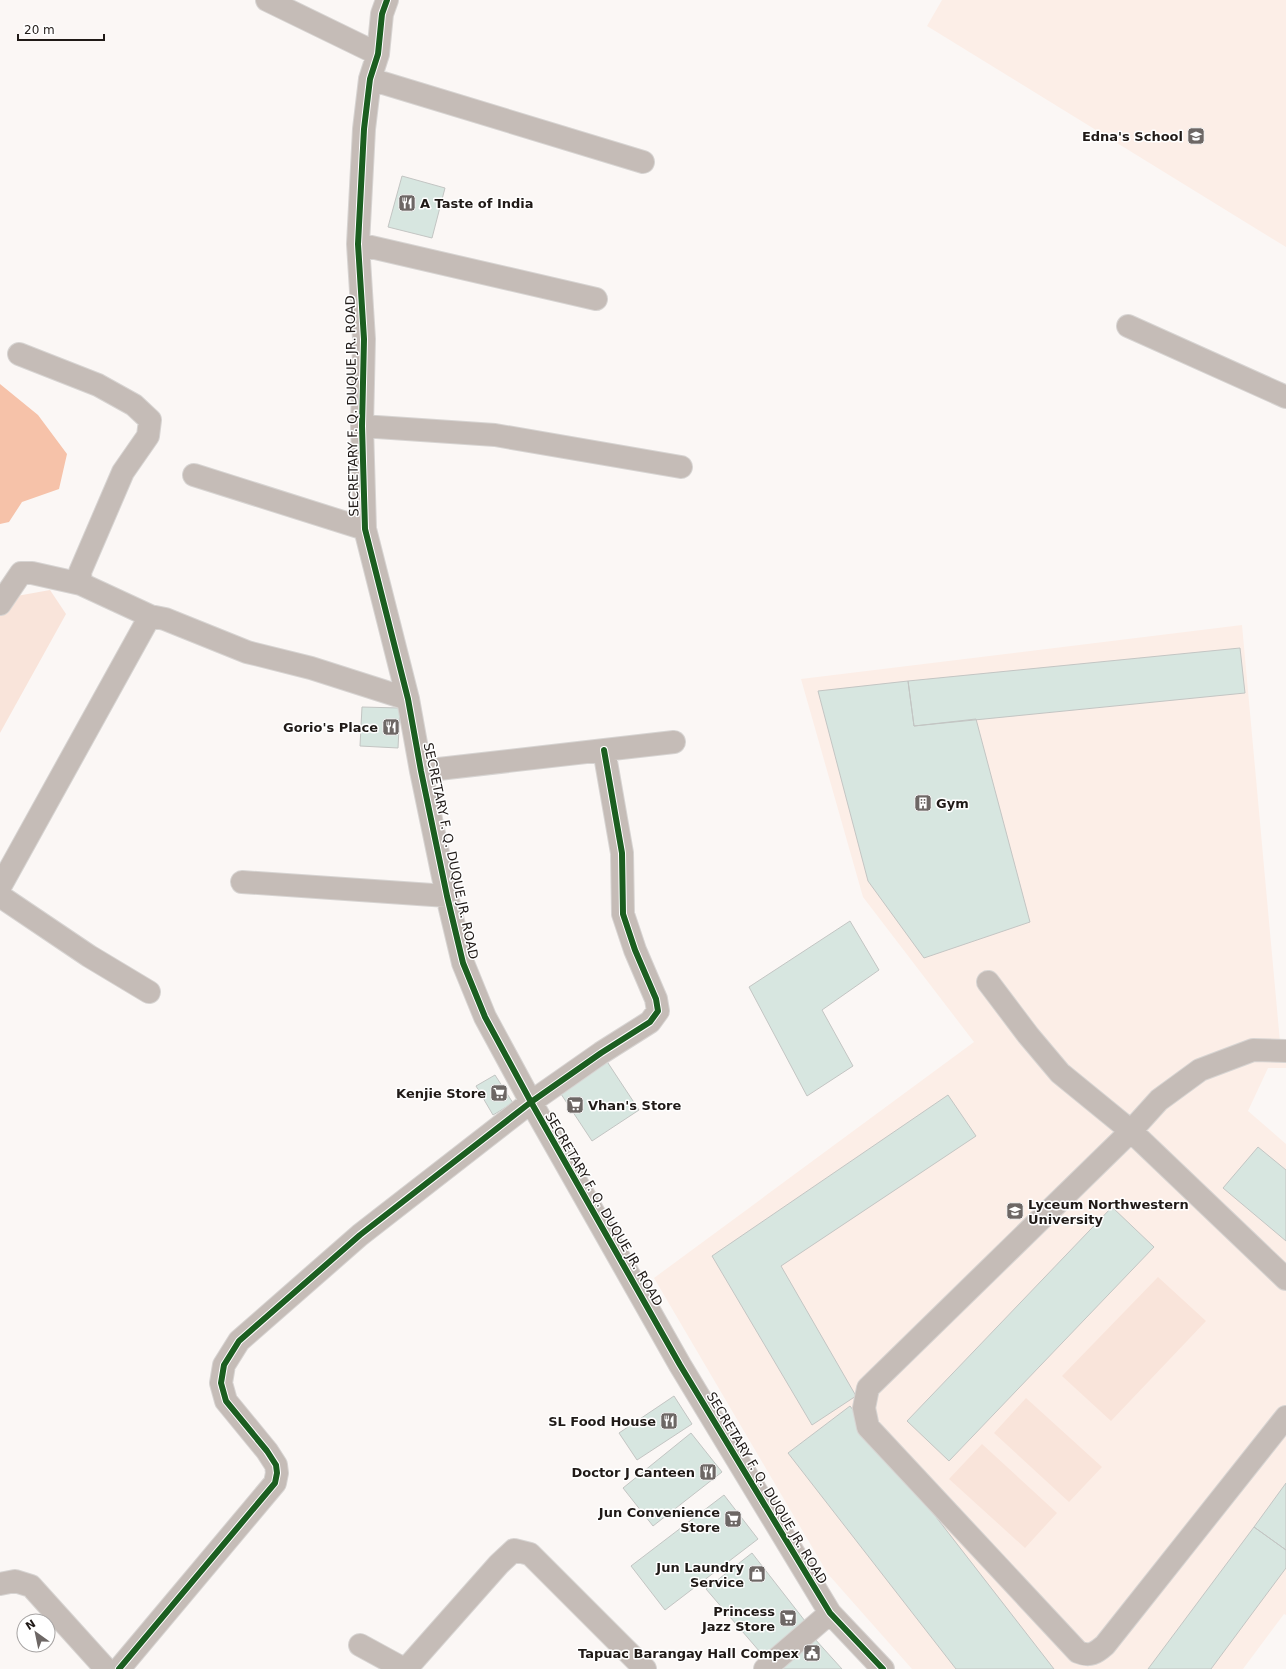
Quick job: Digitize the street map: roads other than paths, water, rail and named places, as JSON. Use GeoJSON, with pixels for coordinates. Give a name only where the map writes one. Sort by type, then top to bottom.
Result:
{"type":"FeatureCollection","features":[{"type":"Feature","properties":{"kind":"street"},"geometry":{"type":"LineString","coordinates":[[267,0],[378,54]]}},
{"type":"Feature","properties":{"kind":"street","name":"SECRETARY F. Q. DUQUE JR. ROAD"},"geometry":{"type":"LineString","coordinates":[[387,0],[382,14],[378,54],[370,79],[364,129],[358,244],[364,339],[362,426],[365,529],[408,699],[421,771],[447,896],[463,962],[485,1017],[531,1102],[680,1365],[830,1612],[883,1669]]}},
{"type":"Feature","properties":{"kind":"street"},"geometry":{"type":"LineString","coordinates":[[370,79],[643,162]]}},
{"type":"Feature","properties":{"kind":"street"},"geometry":{"type":"LineString","coordinates":[[358,244],[596,299]]}},
{"type":"Feature","properties":{"kind":"street"},"geometry":{"type":"LineString","coordinates":[[1128,326],[1286,397]]}},
{"type":"Feature","properties":{"kind":"street"},"geometry":{"type":"LineString","coordinates":[[19,354],[98,386],[134,405],[150,420],[148,436],[123,472],[80,572],[81,584]]}},
{"type":"Feature","properties":{"kind":"street"},"geometry":{"type":"LineString","coordinates":[[362,426],[495,435],[681,467]]}},
{"type":"Feature","properties":{"kind":"street"},"geometry":{"type":"LineString","coordinates":[[194,475],[365,529]]}},
{"type":"Feature","properties":{"kind":"street"},"geometry":{"type":"LineString","coordinates":[[0,604],[21,573],[32,573],[81,584],[150,616],[165,619],[247,652],[311,668],[408,699]]}},
{"type":"Feature","properties":{"kind":"street"},"geometry":{"type":"LineString","coordinates":[[0,887],[150,616]]}},
{"type":"Feature","properties":{"kind":"street"},"geometry":{"type":"LineString","coordinates":[[421,771],[674,742]]}},
{"type":"Feature","properties":{"kind":"street"},"geometry":{"type":"LineString","coordinates":[[119,1669],[274,1483],[277,1473],[276,1465],[267,1451],[226,1401],[221,1383],[224,1365],[239,1342],[360,1235],[531,1102],[601,1053],[650,1022],[658,1011],[656,999],[635,950],[623,914],[622,853],[604,750]]}},
{"type":"Feature","properties":{"kind":"street"},"geometry":{"type":"LineString","coordinates":[[242,882],[447,896]]}},
{"type":"Feature","properties":{"kind":"street"},"geometry":{"type":"LineString","coordinates":[[0,896],[89,956],[149,992]]}},
{"type":"Feature","properties":{"kind":"street"},"geometry":{"type":"LineString","coordinates":[[988,982],[1028,1035],[1060,1072],[1131,1131],[1286,1279]]}},
{"type":"Feature","properties":{"kind":"street"},"geometry":{"type":"LineString","coordinates":[[1286,1051],[1253,1050],[1200,1070],[1158,1100],[1131,1131],[868,1388],[864,1408],[868,1427],[1078,1652],[1085,1655],[1094,1654],[1105,1645],[1286,1417]]}},
{"type":"Feature","properties":{"kind":"street"},"geometry":{"type":"LineString","coordinates":[[360,1645],[405,1669],[499,1564],[514,1550],[530,1554],[645,1669]]}},
{"type":"Feature","properties":{"kind":"street"},"geometry":{"type":"LineString","coordinates":[[0,1584],[15,1581],[31,1586],[106,1669]]}},
{"type":"Feature","properties":{"kind":"street"},"geometry":{"type":"LineString","coordinates":[[765,1669],[830,1612]]}},
{"type":"Feature","properties":{"kind":"place","name":"Edna's School"},"geometry":{"type":"Point","coordinates":[1196,136]}},
{"type":"Feature","properties":{"kind":"place","name":"A Taste of India"},"geometry":{"type":"Point","coordinates":[407,203]}},
{"type":"Feature","properties":{"kind":"place","name":"Gorio's Place"},"geometry":{"type":"Point","coordinates":[391,727]}},
{"type":"Feature","properties":{"kind":"place","name":"Gym"},"geometry":{"type":"Point","coordinates":[923,803]}},
{"type":"Feature","properties":{"kind":"place","name":"Kenjie Store"},"geometry":{"type":"Point","coordinates":[499,1093]}},
{"type":"Feature","properties":{"kind":"place","name":"Vhan's Store"},"geometry":{"type":"Point","coordinates":[575,1105]}},
{"type":"Feature","properties":{"kind":"place","name":"Lyceum Northwestern University"},"geometry":{"type":"Point","coordinates":[1015,1211]}},
{"type":"Feature","properties":{"kind":"place","name":"SL Food House"},"geometry":{"type":"Point","coordinates":[669,1421]}},
{"type":"Feature","properties":{"kind":"place","name":"Doctor J Canteen"},"geometry":{"type":"Point","coordinates":[708,1472]}},
{"type":"Feature","properties":{"kind":"place","name":"Jun Convenience Store"},"geometry":{"type":"Point","coordinates":[733,1519]}},
{"type":"Feature","properties":{"kind":"place","name":"Jun Laundry Service"},"geometry":{"type":"Point","coordinates":[757,1574]}},
{"type":"Feature","properties":{"kind":"place","name":"Princess Jazz Store"},"geometry":{"type":"Point","coordinates":[788,1618]}},
{"type":"Feature","properties":{"kind":"place","name":"Tapuac Barangay Hall Compex"},"geometry":{"type":"Point","coordinates":[812,1653]}}]}
